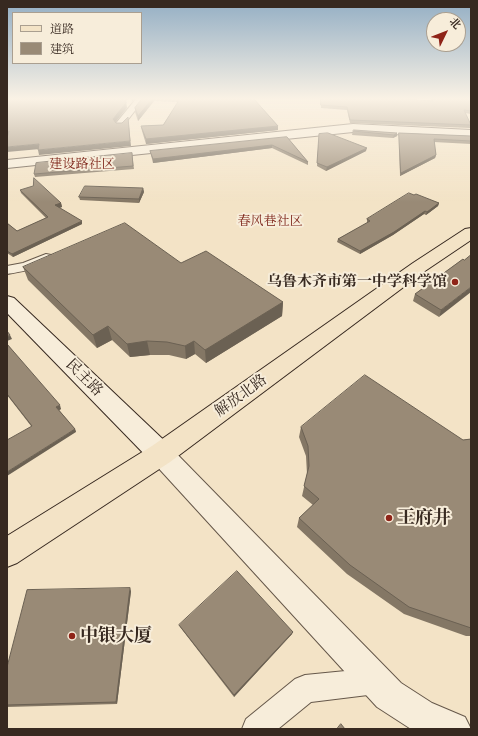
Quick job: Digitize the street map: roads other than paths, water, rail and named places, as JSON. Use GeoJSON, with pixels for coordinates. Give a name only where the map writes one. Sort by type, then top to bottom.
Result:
{"type":"FeatureCollection","features":[{"type":"Feature","properties":{"kind":"main road","name":"解放北路"},"geometry":{"type":"LineString","coordinates":[[7,553],[160,454],[420,267],[471,233]]}},
{"type":"Feature","properties":{"kind":"main road","name":"民主路"},"geometry":{"type":"LineString","coordinates":[[7,302],[160,454]]}},
{"type":"Feature","properties":{"kind":"street"},"geometry":{"type":"LineString","coordinates":[[7,164],[302,133]]}},
{"type":"Feature","properties":{"kind":"street"},"geometry":{"type":"LineString","coordinates":[[458,133],[471,134]]}},
{"type":"Feature","properties":{"kind":"street"},"geometry":{"type":"LineString","coordinates":[[7,270],[27,266],[56,254]]}},
{"type":"Feature","properties":{"kind":"street"},"geometry":{"type":"LineString","coordinates":[[160,454],[389,695],[421,716],[453,729]]}},
{"type":"Feature","properties":{"kind":"street"},"geometry":{"type":"LineString","coordinates":[[256,729],[305,689],[376,681]]}},
{"type":"Feature","properties":{"kind":"place","name":"乌鲁木齐市第一中学科学馆"},"geometry":{"type":"Point","coordinates":[455,282]}},
{"type":"Feature","properties":{"kind":"place","name":"王府井"},"geometry":{"type":"Point","coordinates":[389,518]}},
{"type":"Feature","properties":{"kind":"place","name":"中银大厦"},"geometry":{"type":"Point","coordinates":[72,636]}},
{"type":"Feature","properties":{"kind":"district","name":"建设路社区"},"geometry":{"type":"Point","coordinates":[82,165]}},
{"type":"Feature","properties":{"kind":"district","name":"春风巷社区"},"geometry":{"type":"Point","coordinates":[270,222]}}]}
